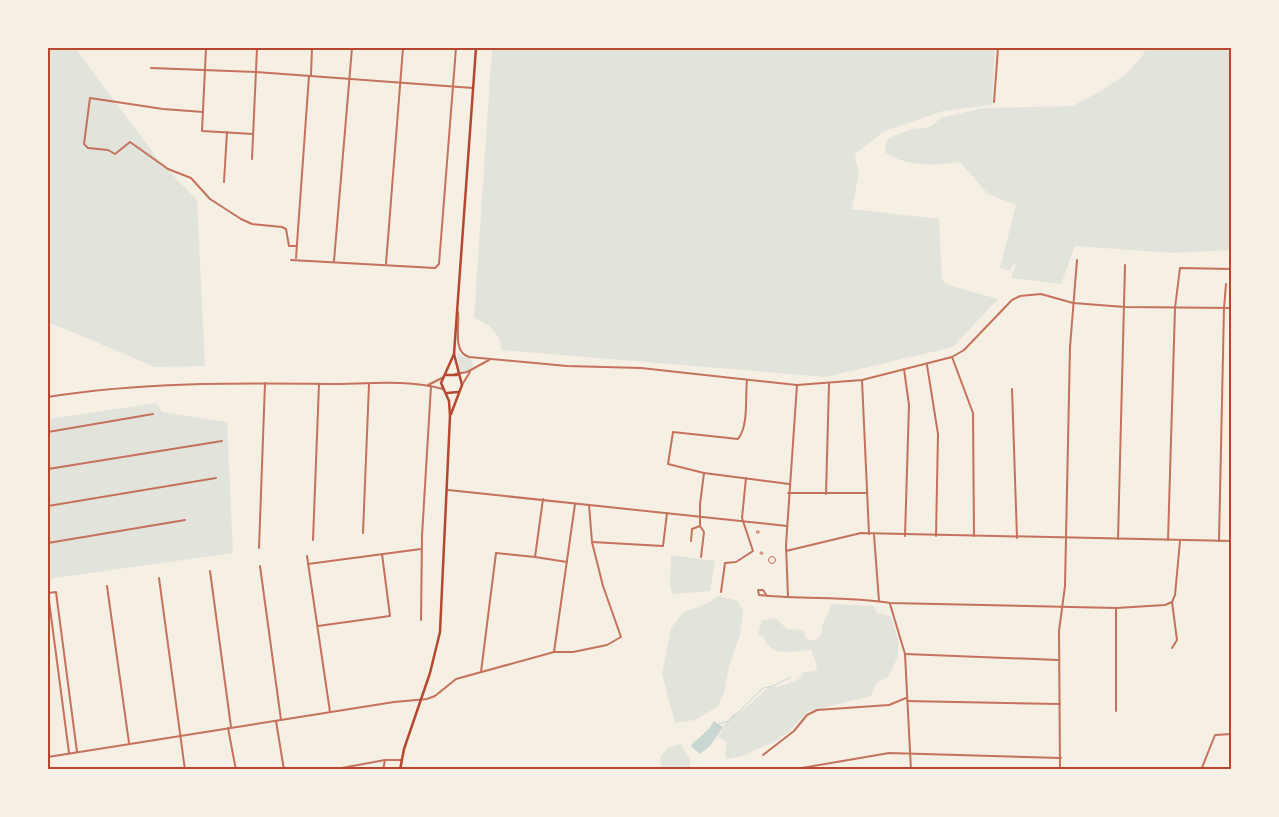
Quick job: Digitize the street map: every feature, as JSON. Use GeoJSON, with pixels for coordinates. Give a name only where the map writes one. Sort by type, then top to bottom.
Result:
{"type":"FeatureCollection","features":[{"type":"Feature","properties":{"kind":"main road"},"geometry":{"type":"LineString","coordinates":[[450,416],[462,385],[457,375],[454,354],[476,48]]}},
{"type":"Feature","properties":{"kind":"main road"},"geometry":{"type":"LineString","coordinates":[[454,354],[444,377],[442,389],[453,394],[458,392]]}},
{"type":"Feature","properties":{"kind":"main road"},"geometry":{"type":"LineString","coordinates":[[444,377],[457,375]]}},
{"type":"Feature","properties":{"kind":"main road"},"geometry":{"type":"LineString","coordinates":[[400,770],[401,760],[434,659],[440,632],[450,416],[446,392]]}},
{"type":"Feature","properties":{"kind":"street"},"geometry":{"type":"LineString","coordinates":[[206,48],[202,131],[253,134]]}},
{"type":"Feature","properties":{"kind":"street"},"geometry":{"type":"LineString","coordinates":[[252,159],[257,48]]}},
{"type":"Feature","properties":{"kind":"street"},"geometry":{"type":"LineString","coordinates":[[296,259],[312,48]]}},
{"type":"Feature","properties":{"kind":"street"},"geometry":{"type":"LineString","coordinates":[[334,261],[352,48]]}},
{"type":"Feature","properties":{"kind":"street"},"geometry":{"type":"LineString","coordinates":[[386,264],[403,48]]}},
{"type":"Feature","properties":{"kind":"street"},"geometry":{"type":"LineString","coordinates":[[291,260],[434,268],[439,264],[456,48]]}},
{"type":"Feature","properties":{"kind":"street"},"geometry":{"type":"LineString","coordinates":[[994,102],[998,48]]}},
{"type":"Feature","properties":{"kind":"street"},"geometry":{"type":"LineString","coordinates":[[151,68],[205,72],[256,72],[474,88]]}},
{"type":"Feature","properties":{"kind":"street"},"geometry":{"type":"LineString","coordinates":[[203,112],[163,109],[90,98],[84,144],[88,148],[108,150],[115,154],[130,142],[168,169],[192,178],[210,199],[241,219],[252,224],[286,229],[289,246],[297,246]]}},
{"type":"Feature","properties":{"kind":"street"},"geometry":{"type":"LineString","coordinates":[[224,182],[227,132]]}},
{"type":"Feature","properties":{"kind":"street"},"geometry":{"type":"LineString","coordinates":[[1060,770],[1058,660],[1061,607],[1065,586],[1073,304],[1078,260]]}},
{"type":"Feature","properties":{"kind":"street"},"geometry":{"type":"LineString","coordinates":[[1118,539],[1125,265]]}},
{"type":"Feature","properties":{"kind":"street"},"geometry":{"type":"LineString","coordinates":[[1168,540],[1175,308],[1180,268],[1232,269]]}},
{"type":"Feature","properties":{"kind":"street"},"geometry":{"type":"LineString","coordinates":[[1219,541],[1226,284]]}},
{"type":"Feature","properties":{"kind":"street"},"geometry":{"type":"LineString","coordinates":[[458,305],[460,351],[469,357],[567,366],[641,368],[797,385],[862,380],[927,365],[952,357],[964,350],[1012,300],[1020,296],[1041,294],[1073,304],[1125,308],[1232,308]]}},
{"type":"Feature","properties":{"kind":"street"},"geometry":{"type":"LineString","coordinates":[[952,357],[972,413],[974,536]]}},
{"type":"Feature","properties":{"kind":"street"},"geometry":{"type":"LineString","coordinates":[[457,375],[471,370],[485,361],[494,360]]}},
{"type":"Feature","properties":{"kind":"street"},"geometry":{"type":"LineString","coordinates":[[927,365],[938,434],[936,536]]}},
{"type":"Feature","properties":{"kind":"street"},"geometry":{"type":"LineString","coordinates":[[904,369],[910,405],[905,536]]}},
{"type":"Feature","properties":{"kind":"street"},"geometry":{"type":"LineString","coordinates":[[462,385],[471,370]]}},
{"type":"Feature","properties":{"kind":"street"},"geometry":{"type":"LineString","coordinates":[[428,385],[444,377]]}},
{"type":"Feature","properties":{"kind":"street"},"geometry":{"type":"LineString","coordinates":[[747,380],[744,422],[738,439],[673,432],[668,464],[704,473],[789,484]]}},
{"type":"Feature","properties":{"kind":"street"},"geometry":{"type":"LineString","coordinates":[[862,380],[869,534]]}},
{"type":"Feature","properties":{"kind":"street"},"geometry":{"type":"LineString","coordinates":[[259,548],[265,383]]}},
{"type":"Feature","properties":{"kind":"street"},"geometry":{"type":"LineString","coordinates":[[48,398],[126,386],[185,384],[428,385],[442,389]]}},
{"type":"Feature","properties":{"kind":"street"},"geometry":{"type":"LineString","coordinates":[[313,540],[319,384]]}},
{"type":"Feature","properties":{"kind":"street"},"geometry":{"type":"LineString","coordinates":[[363,532],[369,384]]}},
{"type":"Feature","properties":{"kind":"street"},"geometry":{"type":"LineString","coordinates":[[826,494],[829,384]]}},
{"type":"Feature","properties":{"kind":"street"},"geometry":{"type":"LineString","coordinates":[[788,598],[786,551],[788,493],[797,385]]}},
{"type":"Feature","properties":{"kind":"street"},"geometry":{"type":"LineString","coordinates":[[421,620],[421,548],[431,386]]}},
{"type":"Feature","properties":{"kind":"street"},"geometry":{"type":"LineString","coordinates":[[1012,389],[1017,538]]}},
{"type":"Feature","properties":{"kind":"street"},"geometry":{"type":"LineString","coordinates":[[48,432],[153,414]]}},
{"type":"Feature","properties":{"kind":"street"},"geometry":{"type":"LineString","coordinates":[[48,469],[222,441]]}},
{"type":"Feature","properties":{"kind":"street"},"geometry":{"type":"LineString","coordinates":[[701,557],[704,532],[700,526],[700,517],[704,473]]}},
{"type":"Feature","properties":{"kind":"street"},"geometry":{"type":"LineString","coordinates":[[48,506],[216,478]]}},
{"type":"Feature","properties":{"kind":"street"},"geometry":{"type":"LineString","coordinates":[[721,592],[725,563],[736,562],[753,551],[744,522],[746,478]]}},
{"type":"Feature","properties":{"kind":"street"},"geometry":{"type":"LineString","coordinates":[[448,490],[787,526]]}},
{"type":"Feature","properties":{"kind":"street"},"geometry":{"type":"LineString","coordinates":[[788,493],[866,493]]}},
{"type":"Feature","properties":{"kind":"street"},"geometry":{"type":"LineString","coordinates":[[535,557],[542,499]]}},
{"type":"Feature","properties":{"kind":"street"},"geometry":{"type":"LineString","coordinates":[[554,652],[575,503]]}},
{"type":"Feature","properties":{"kind":"street"},"geometry":{"type":"LineString","coordinates":[[48,757],[281,720],[421,701],[435,696],[451,681],[554,652],[573,652],[607,645],[621,637],[603,585],[592,542],[589,505]]}},
{"type":"Feature","properties":{"kind":"street"},"geometry":{"type":"LineString","coordinates":[[592,542],[663,546],[667,513]]}},
{"type":"Feature","properties":{"kind":"street"},"geometry":{"type":"LineString","coordinates":[[48,542],[185,520]]}},
{"type":"Feature","properties":{"kind":"street"},"geometry":{"type":"LineString","coordinates":[[691,541],[692,529],[700,526]]}},
{"type":"Feature","properties":{"kind":"street"},"geometry":{"type":"LineString","coordinates":[[786,551],[840,536],[869,534],[1232,542]]}},
{"type":"Feature","properties":{"kind":"street"},"geometry":{"type":"LineString","coordinates":[[874,535],[880,601]]}},
{"type":"Feature","properties":{"kind":"street"},"geometry":{"type":"LineString","coordinates":[[1172,648],[1177,640],[1172,602],[1176,595],[1180,541]]}},
{"type":"Feature","properties":{"kind":"street"},"geometry":{"type":"LineString","coordinates":[[308,564],[421,548]]}},
{"type":"Feature","properties":{"kind":"street"},"geometry":{"type":"LineString","coordinates":[[481,673],[496,553],[567,562]]}},
{"type":"Feature","properties":{"kind":"street"},"geometry":{"type":"LineString","coordinates":[[318,626],[390,616],[382,554]]}},
{"type":"Feature","properties":{"kind":"street"},"geometry":{"type":"LineString","coordinates":[[307,556],[330,713]]}},
{"type":"Feature","properties":{"kind":"street"},"geometry":{"type":"LineString","coordinates":[[260,566],[281,720]]}},
{"type":"Feature","properties":{"kind":"street"},"geometry":{"type":"LineString","coordinates":[[210,571],[236,770]]}},
{"type":"Feature","properties":{"kind":"street"},"geometry":{"type":"LineString","coordinates":[[159,578],[185,770]]}},
{"type":"Feature","properties":{"kind":"street"},"geometry":{"type":"LineString","coordinates":[[107,586],[129,743]]}},
{"type":"Feature","properties":{"kind":"street"},"geometry":{"type":"LineString","coordinates":[[69,753],[48,593],[56,592],[77,752]]}},
{"type":"Feature","properties":{"kind":"street"},"geometry":{"type":"LineString","coordinates":[[767,596],[862,599],[890,603],[1116,608],[1172,602]]}},
{"type":"Feature","properties":{"kind":"street"},"geometry":{"type":"LineString","coordinates":[[890,603],[905,654],[911,770]]}},
{"type":"Feature","properties":{"kind":"street"},"geometry":{"type":"LineString","coordinates":[[1116,608],[1116,710]]}},
{"type":"Feature","properties":{"kind":"street"},"geometry":{"type":"LineString","coordinates":[[905,654],[1058,660]]}},
{"type":"Feature","properties":{"kind":"street"},"geometry":{"type":"LineString","coordinates":[[763,755],[794,731],[807,715],[817,710],[896,704],[907,698]]}},
{"type":"Feature","properties":{"kind":"street"},"geometry":{"type":"LineString","coordinates":[[907,701],[1060,704]]}},
{"type":"Feature","properties":{"kind":"street"},"geometry":{"type":"LineString","coordinates":[[276,721],[284,770]]}},
{"type":"Feature","properties":{"kind":"street"},"geometry":{"type":"LineString","coordinates":[[1200,770],[1215,735],[1232,734]]}},
{"type":"Feature","properties":{"kind":"street"},"geometry":{"type":"LineString","coordinates":[[790,770],[889,753],[1061,758]]}},
{"type":"Feature","properties":{"kind":"street"},"geometry":{"type":"LineString","coordinates":[[331,770],[385,760],[401,760]]}},
{"type":"Feature","properties":{"kind":"street"},"geometry":{"type":"LineString","coordinates":[[383,770],[385,760]]}},
{"type":"Feature","properties":{"kind":"shaded area"},"geometry":{"type":"Polygon","coordinates":[[[48,48],[75,48],[160,162],[197,200],[205,366],[155,367],[48,322],[48,48]]]}},
{"type":"Feature","properties":{"kind":"shaded area"},"geometry":{"type":"Polygon","coordinates":[[[492,48],[995,48],[992,105],[943,111],[883,132],[856,153],[855,158],[859,173],[852,209],[939,219],[942,280],[948,285],[998,299],[953,347],[826,377],[502,350],[499,339],[493,330],[485,323],[474,318],[492,48]]]}},
{"type":"Feature","properties":{"kind":"shaded area"},"geometry":{"type":"Polygon","coordinates":[[[1146,48],[1231,48],[1231,250],[1172,253],[1075,246],[1061,284],[1011,278],[1017,261],[1009,271],[1000,268],[1016,205],[988,194],[960,162],[931,165],[911,163],[892,157],[885,152],[886,141],[895,135],[913,129],[930,127],[941,118],[982,108],[1073,106],[1106,88],[1126,74],[1143,55],[1146,48]]]}},
{"type":"Feature","properties":{"kind":"shaded area"},"geometry":{"type":"Polygon","coordinates":[[[457,351],[462,356],[471,359],[473,366],[467,371],[459,372],[457,351]]]}},
{"type":"Feature","properties":{"kind":"shaded area"},"geometry":{"type":"Polygon","coordinates":[[[157,403],[162,412],[227,422],[233,553],[48,579],[48,419],[157,403]]]}},
{"type":"Feature","properties":{"kind":"shaded area"},"geometry":{"type":"Polygon","coordinates":[[[671,555],[715,561],[710,591],[673,594],[670,587],[671,555]]]}},
{"type":"Feature","properties":{"kind":"shaded area"},"geometry":{"type":"Polygon","coordinates":[[[718,596],[738,601],[743,612],[740,635],[729,666],[724,694],[717,707],[695,720],[675,723],[662,674],[671,628],[683,613],[710,602],[718,596]]]}},
{"type":"Feature","properties":{"kind":"shaded area"},"geometry":{"type":"Polygon","coordinates":[[[831,604],[874,606],[877,613],[891,616],[899,643],[898,656],[889,676],[876,684],[871,696],[807,712],[789,732],[775,741],[743,756],[727,759],[725,753],[727,742],[718,737],[733,714],[743,710],[769,687],[778,687],[799,679],[804,672],[815,671],[817,666],[811,650],[783,652],[771,648],[764,637],[758,634],[762,621],[775,618],[787,629],[804,630],[805,638],[815,640],[822,633],[831,604]]]}},
{"type":"Feature","properties":{"kind":"shaded area"},"geometry":{"type":"Polygon","coordinates":[[[714,721],[723,727],[710,746],[700,754],[691,746],[709,729],[714,721]]]}},
{"type":"Feature","properties":{"kind":"shaded area"},"geometry":{"type":"Polygon","coordinates":[[[681,744],[690,760],[690,769],[666,769],[661,766],[660,757],[668,748],[681,744]]]}},
{"type":"Feature","properties":{"kind":"waterway"},"geometry":{"type":"LineString","coordinates":[[719,724],[729,721],[763,688],[773,686],[791,677]]}}]}
